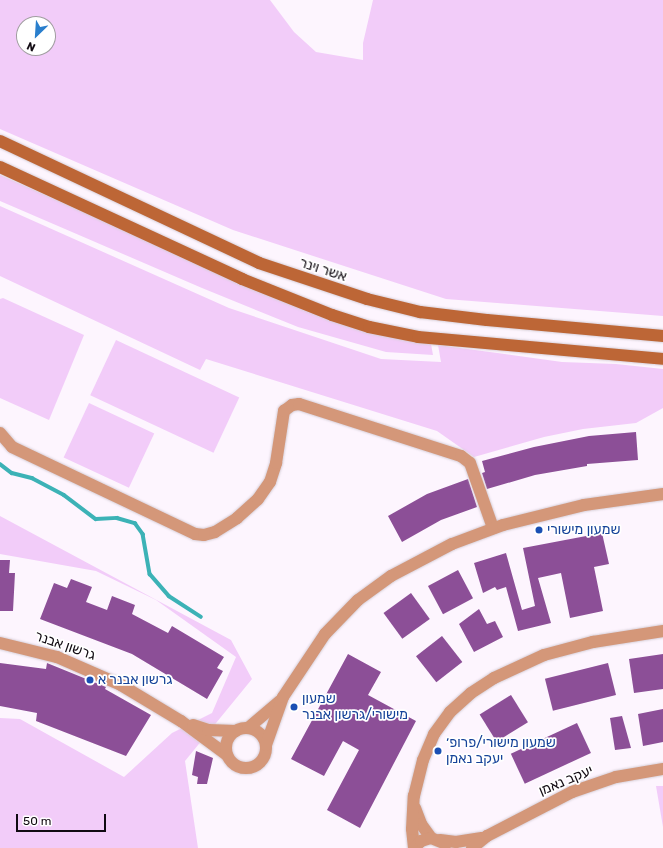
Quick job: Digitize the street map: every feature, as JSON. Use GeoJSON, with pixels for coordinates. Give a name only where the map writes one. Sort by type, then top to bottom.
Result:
{"type":"FeatureCollection","features":[{"type":"Feature","properties":{"kind":"main road","name":"אשר וינר"},"geometry":{"type":"LineString","coordinates":[[0,141],[259,263],[367,299],[420,312],[487,320],[663,336]]}},
{"type":"Feature","properties":{"kind":"main road"},"geometry":{"type":"LineString","coordinates":[[0,167],[242,279],[332,315],[369,327],[418,337],[663,359]]}},
{"type":"Feature","properties":{"kind":"street"},"geometry":{"type":"LineString","coordinates":[[0,433],[12,447],[195,534],[204,535],[215,532],[237,518],[258,499],[270,482],[276,463],[284,411],[292,405],[299,404],[461,456],[470,463],[493,528]]}},
{"type":"Feature","properties":{"kind":"street"},"geometry":{"type":"LineString","coordinates":[[284,697],[248,728],[236,731],[228,740],[227,755],[237,767],[253,768],[264,757],[266,745],[284,697],[325,634],[358,600],[391,576],[427,556],[493,528],[584,505],[663,494]]}},
{"type":"Feature","properties":{"kind":"street"},"geometry":{"type":"LineString","coordinates":[[414,848],[412,829],[413,803],[423,760],[434,734],[450,712],[471,693],[494,678],[544,655],[593,642],[663,631]]}},
{"type":"Feature","properties":{"kind":"street","name":"גרשון אבנר"},"geometry":{"type":"LineString","coordinates":[[0,643],[38,651],[88,668],[181,720],[227,755]]}},
{"type":"Feature","properties":{"kind":"street","name":"גרשון אבנר"},"geometry":{"type":"LineString","coordinates":[[181,720],[208,730],[236,731]]}},
{"type":"Feature","properties":{"kind":"street"},"geometry":{"type":"LineString","coordinates":[[248,728],[260,734],[266,745]]}},
{"type":"Feature","properties":{"kind":"street","name":"יעקב נאמן"},"geometry":{"type":"LineString","coordinates":[[472,848],[487,836],[583,788],[627,774],[663,769]]}},
{"type":"Feature","properties":{"kind":"street"},"geometry":{"type":"LineString","coordinates":[[413,803],[421,824],[436,839],[449,848]]}},
{"type":"Feature","properties":{"kind":"street","name":"יעקב נאמן"},"geometry":{"type":"LineString","coordinates":[[436,839],[462,842],[487,836]]}},
{"type":"Feature","properties":{"kind":"street"},"geometry":{"type":"LineString","coordinates":[[414,848],[421,841],[436,839]]}},
{"type":"Feature","properties":{"kind":"shaded area"},"geometry":{"type":"Polygon","coordinates":[[[0,0],[270,0],[294,32],[316,52],[363,60],[363,43],[373,0],[663,0],[663,316],[446,299],[233,230],[0,129],[0,0]]]}},
{"type":"Feature","properties":{"kind":"shaded area"},"geometry":{"type":"Polygon","coordinates":[[[0,175],[250,286],[431,344],[433,355],[386,352],[298,327],[202,288],[0,201],[0,175]]]}},
{"type":"Feature","properties":{"kind":"shaded area"},"geometry":{"type":"Polygon","coordinates":[[[0,206],[229,308],[381,359],[441,362],[438,345],[562,362],[616,364],[663,369],[663,408],[636,423],[583,429],[544,437],[474,457],[437,431],[206,359],[200,370],[0,276],[0,206]]]}},
{"type":"Feature","properties":{"kind":"shaded area"},"geometry":{"type":"Polygon","coordinates":[[[3,298],[84,335],[49,420],[0,398],[0,299],[3,298]]]}},
{"type":"Feature","properties":{"kind":"shaded area"},"geometry":{"type":"Polygon","coordinates":[[[116,340],[239,397],[213,453],[90,395],[116,340]]]}},
{"type":"Feature","properties":{"kind":"shaded area"},"geometry":{"type":"Polygon","coordinates":[[[89,403],[154,433],[129,488],[64,457],[89,403]]]}},
{"type":"Feature","properties":{"kind":"shaded area"},"geometry":{"type":"Polygon","coordinates":[[[0,516],[231,640],[252,679],[185,761],[198,848],[0,848],[0,718],[20,719],[124,777],[172,733],[212,713],[236,657],[156,600],[96,571],[0,554],[0,516]]]}},
{"type":"Feature","properties":{"kind":"shaded area"},"geometry":{"type":"Polygon","coordinates":[[[656,786],[663,786],[663,827],[656,786]]]}},
{"type":"Feature","properties":{"kind":"building"},"geometry":{"type":"Polygon","coordinates":[[[636,432],[638,460],[587,464],[587,466],[535,475],[487,489],[482,473],[485,472],[482,461],[534,447],[589,436],[636,432]]]}},
{"type":"Feature","properties":{"kind":"building"},"geometry":{"type":"Polygon","coordinates":[[[468,479],[477,507],[441,520],[402,542],[388,516],[427,494],[468,479]]]}},
{"type":"Feature","properties":{"kind":"building"},"geometry":{"type":"Polygon","coordinates":[[[602,533],[609,564],[594,567],[603,611],[570,618],[561,573],[538,578],[551,623],[518,631],[506,587],[497,590],[495,587],[483,593],[474,563],[506,553],[522,610],[535,606],[523,548],[602,533]]]}},
{"type":"Feature","properties":{"kind":"building"},"geometry":{"type":"Polygon","coordinates":[[[0,560],[10,560],[9,573],[15,573],[13,611],[0,611],[0,560]]]}},
{"type":"Feature","properties":{"kind":"building"},"geometry":{"type":"Polygon","coordinates":[[[458,570],[473,598],[443,614],[428,586],[458,570]]]}},
{"type":"Feature","properties":{"kind":"building"},"geometry":{"type":"Polygon","coordinates":[[[71,579],[92,587],[86,602],[107,610],[112,596],[135,605],[132,614],[168,633],[172,626],[224,657],[217,668],[223,671],[207,699],[132,654],[40,619],[54,583],[67,588],[71,579]]]}},
{"type":"Feature","properties":{"kind":"building"},"geometry":{"type":"Polygon","coordinates":[[[411,593],[430,619],[402,639],[383,613],[411,593]]]}},
{"type":"Feature","properties":{"kind":"building"},"geometry":{"type":"Polygon","coordinates":[[[479,609],[487,624],[495,621],[503,637],[474,652],[459,624],[479,609]]]}},
{"type":"Feature","properties":{"kind":"building"},"geometry":{"type":"Polygon","coordinates":[[[442,636],[462,662],[436,682],[416,656],[442,636]]]}},
{"type":"Feature","properties":{"kind":"building"},"geometry":{"type":"Polygon","coordinates":[[[348,654],[381,672],[368,695],[416,721],[360,828],[327,810],[359,750],[343,741],[324,776],[291,759],[348,654]]]}},
{"type":"Feature","properties":{"kind":"building"},"geometry":{"type":"Polygon","coordinates":[[[663,654],[663,689],[634,693],[629,659],[663,654]]]}},
{"type":"Feature","properties":{"kind":"building"},"geometry":{"type":"Polygon","coordinates":[[[0,663],[46,669],[47,663],[106,687],[105,689],[151,715],[126,756],[36,721],[37,713],[0,706],[0,663]]]}},
{"type":"Feature","properties":{"kind":"building"},"geometry":{"type":"Polygon","coordinates":[[[608,663],[616,695],[553,711],[545,679],[608,663]]]}},
{"type":"Feature","properties":{"kind":"building"},"geometry":{"type":"Polygon","coordinates":[[[511,695],[528,722],[497,742],[480,715],[511,695]]]}},
{"type":"Feature","properties":{"kind":"building"},"geometry":{"type":"Polygon","coordinates":[[[663,709],[663,742],[643,746],[638,714],[663,709]]]}},
{"type":"Feature","properties":{"kind":"building"},"geometry":{"type":"Polygon","coordinates":[[[622,716],[631,748],[615,750],[610,718],[622,716]]]}},
{"type":"Feature","properties":{"kind":"building"},"geometry":{"type":"Polygon","coordinates":[[[577,723],[591,753],[525,784],[511,754],[577,723]]]}},
{"type":"Feature","properties":{"kind":"building"},"geometry":{"type":"Polygon","coordinates":[[[196,751],[213,758],[207,784],[197,784],[198,777],[192,775],[196,751]]]}},
{"type":"Feature","properties":{"kind":"waterway"},"geometry":{"type":"LineString","coordinates":[[0,464],[12,473],[32,478],[64,495],[96,519],[117,518],[135,523],[143,534],[150,574],[169,596],[201,617]]}},
{"type":"Feature","properties":{"kind":"place","name":"שמעון מישורי"},"geometry":{"type":"Point","coordinates":[539,530]}},
{"type":"Feature","properties":{"kind":"place","name":"גרשון אבנר א"},"geometry":{"type":"Point","coordinates":[90,680]}},
{"type":"Feature","properties":{"kind":"place","name":"שמעון מישורי/גרשון אבנר"},"geometry":{"type":"Point","coordinates":[294,707]}},
{"type":"Feature","properties":{"kind":"place","name":"שמעון מישורי/פרופ׳ יעקב נאמן"},"geometry":{"type":"Point","coordinates":[438,751]}}]}
